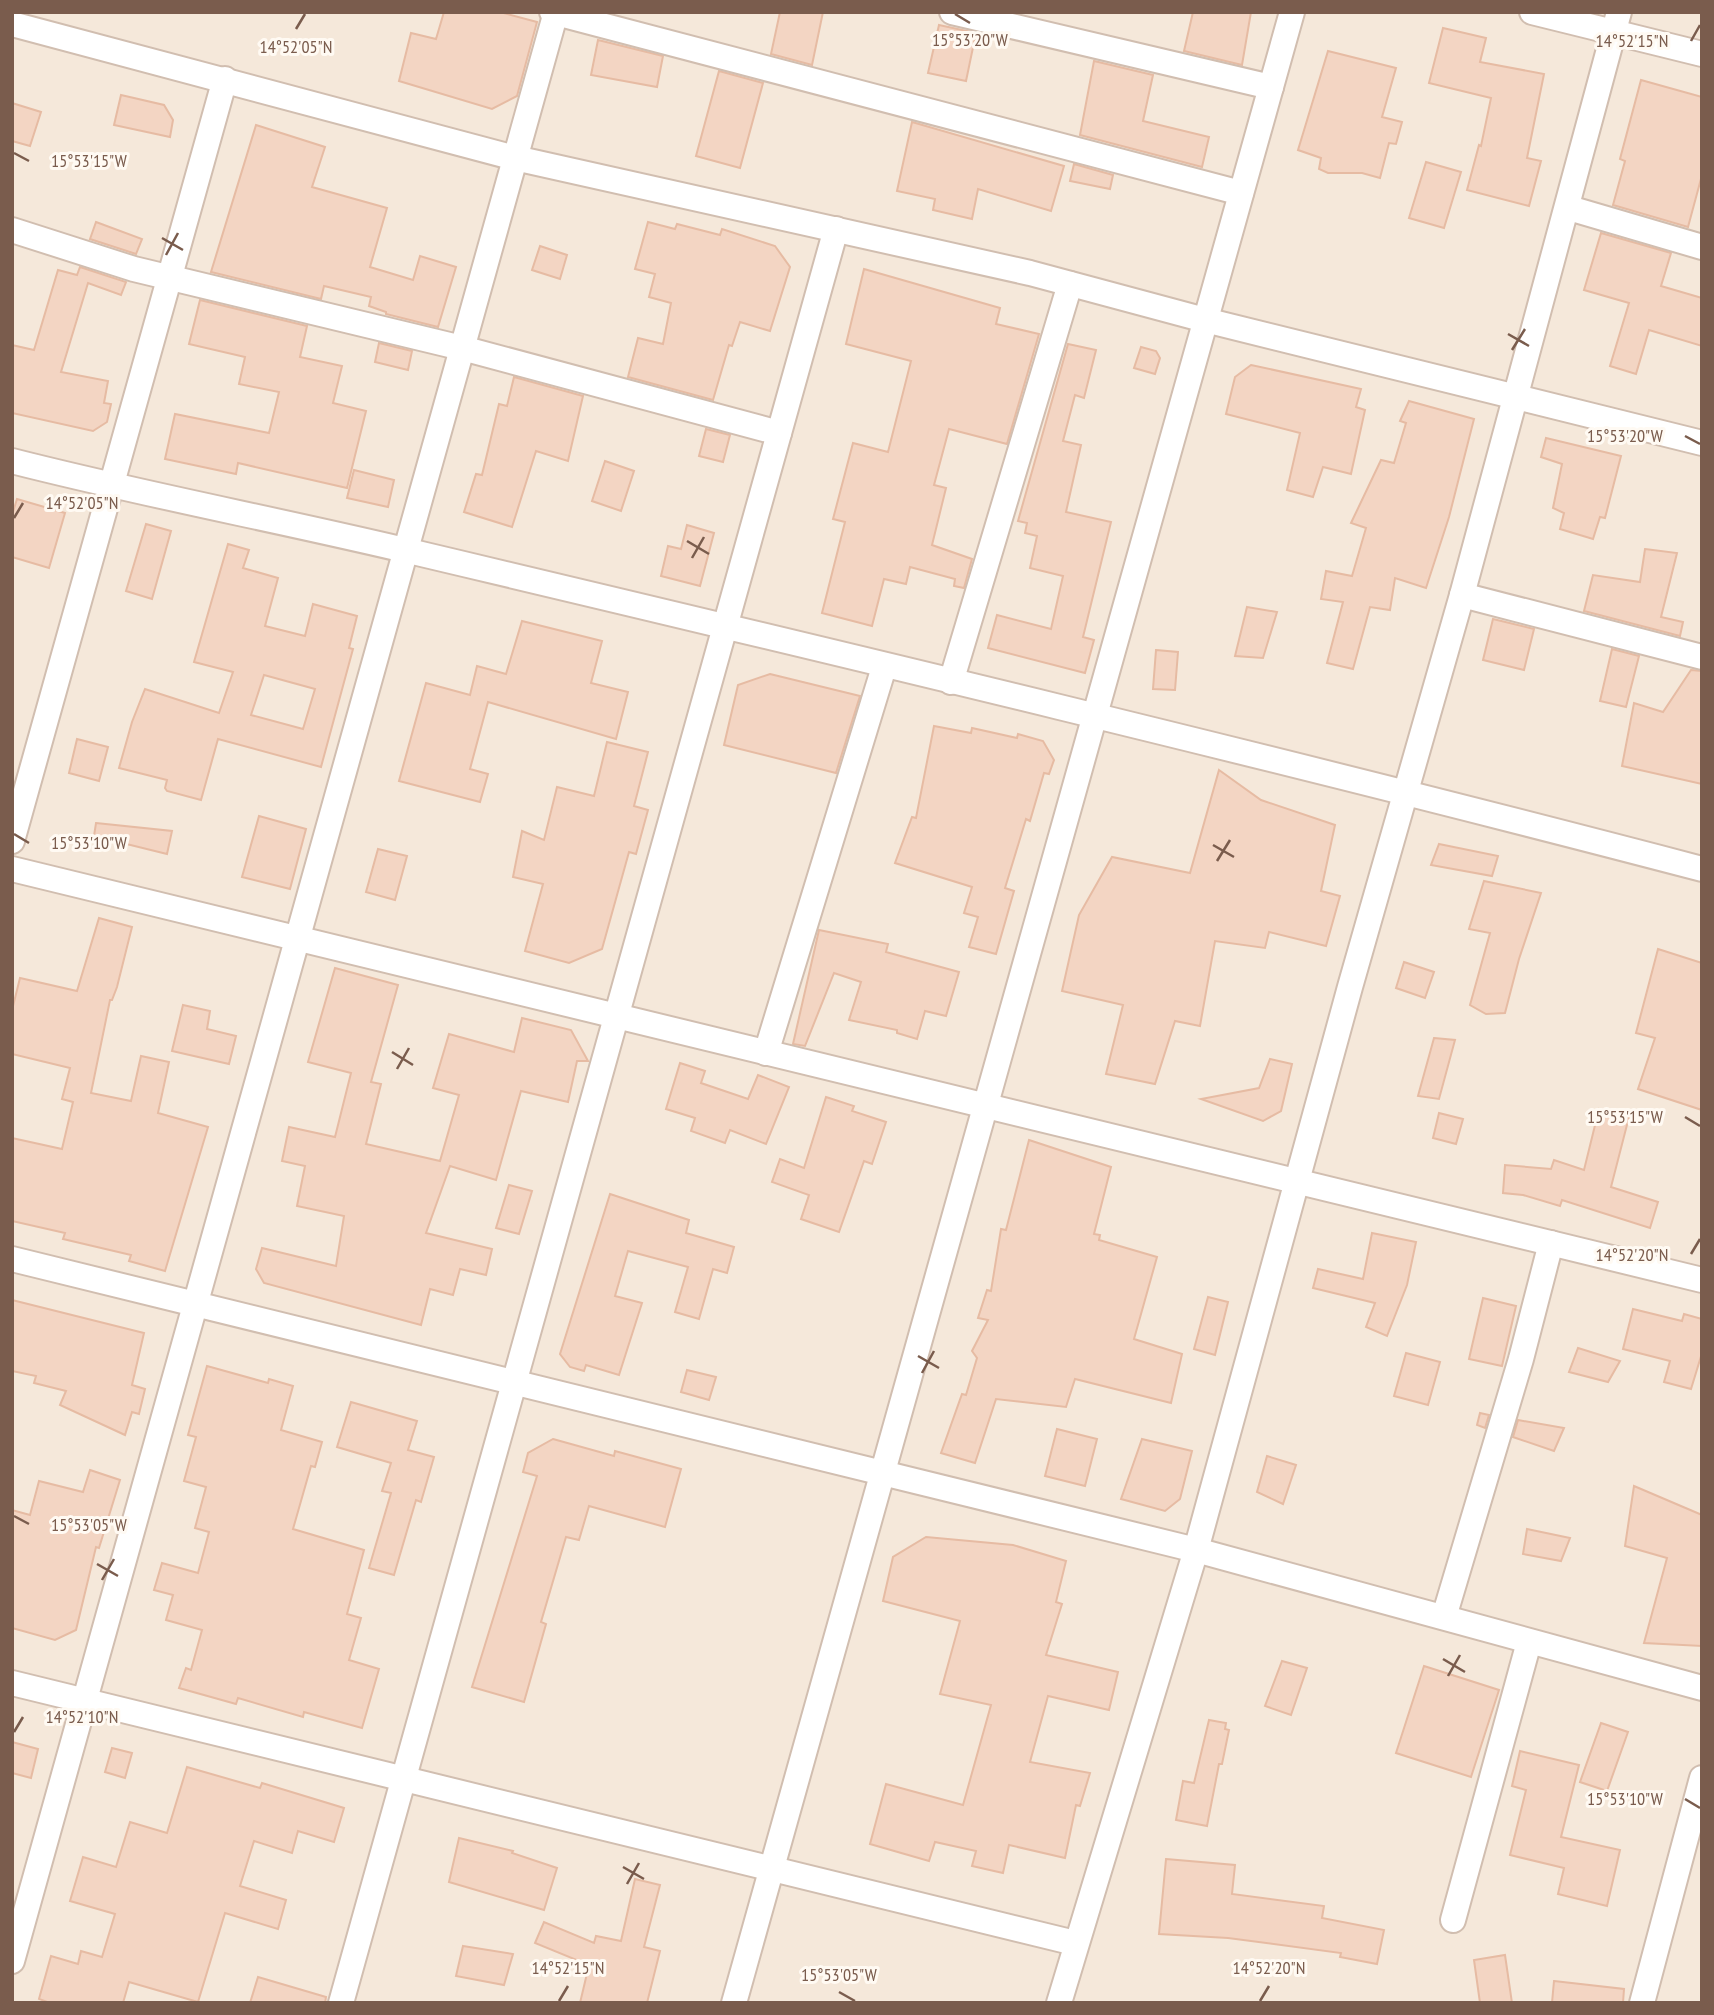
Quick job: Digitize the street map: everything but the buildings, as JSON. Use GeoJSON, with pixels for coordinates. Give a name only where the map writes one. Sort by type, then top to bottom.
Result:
{"type":"FeatureCollection","features":[{"type":"Feature","properties":{"kind":"street"},"geometry":{"type":"LineString","coordinates":[[952,12],[1270,88]]}},
{"type":"Feature","properties":{"kind":"street"},"geometry":{"type":"LineString","coordinates":[[734,2003],[1292,12]]}},
{"type":"Feature","properties":{"kind":"street"},"geometry":{"type":"LineString","coordinates":[[1532,12],[1616,23],[1702,54]]}},
{"type":"Feature","properties":{"kind":"street"},"geometry":{"type":"LineString","coordinates":[[12,1961],[554,13],[1241,193]]}},
{"type":"Feature","properties":{"kind":"street"},"geometry":{"type":"LineString","coordinates":[[1059,2003],[1075,1942],[1196,1550],[1296,1181],[1408,792],[1515,395],[1569,208],[1616,23]]}},
{"type":"Feature","properties":{"kind":"street"},"geometry":{"type":"LineString","coordinates":[[12,24],[515,158],[1070,284],[1702,443]]}},
{"type":"Feature","properties":{"kind":"street"},"geometry":{"type":"LineString","coordinates":[[12,841],[225,79]]}},
{"type":"Feature","properties":{"kind":"street"},"geometry":{"type":"LineString","coordinates":[[1569,208],[1702,247]]}},
{"type":"Feature","properties":{"kind":"street"},"geometry":{"type":"LineString","coordinates":[[341,2003],[836,229]]}},
{"type":"Feature","properties":{"kind":"street"},"geometry":{"type":"LineString","coordinates":[[12,230],[134,269],[462,348],[779,433]]}},
{"type":"Feature","properties":{"kind":"street"},"geometry":{"type":"LineString","coordinates":[[951,682],[1070,284]]}},
{"type":"Feature","properties":{"kind":"street"},"geometry":{"type":"LineString","coordinates":[[12,461],[111,486],[406,550],[1094,716],[1408,792],[1702,869]]}},
{"type":"Feature","properties":{"kind":"street"},"geometry":{"type":"LineString","coordinates":[[1462,595],[1702,657]]}},
{"type":"Feature","properties":{"kind":"street"},"geometry":{"type":"LineString","coordinates":[[766,1053],[884,667]]}},
{"type":"Feature","properties":{"kind":"street"},"geometry":{"type":"LineString","coordinates":[[12,869],[1702,1280]]}},
{"type":"Feature","properties":{"kind":"street"},"geometry":{"type":"LineString","coordinates":[[1444,1617],[1521,1359],[1551,1243]]}},
{"type":"Feature","properties":{"kind":"street"},"geometry":{"type":"LineString","coordinates":[[12,1259],[1196,1550],[1702,1688]]}},
{"type":"Feature","properties":{"kind":"street"},"geometry":{"type":"LineString","coordinates":[[1453,1920],[1529,1642]]}},
{"type":"Feature","properties":{"kind":"street"},"geometry":{"type":"LineString","coordinates":[[12,1683],[1075,1942]]}},
{"type":"Feature","properties":{"kind":"street"},"geometry":{"type":"LineString","coordinates":[[1642,2003],[1702,1778]]}},
{"type":"Feature","properties":{"kind":"shaded area"},"geometry":{"type":"Polygon","coordinates":[[[12,12],[1702,12],[1702,2003],[12,2003],[12,12]]]}}]}
